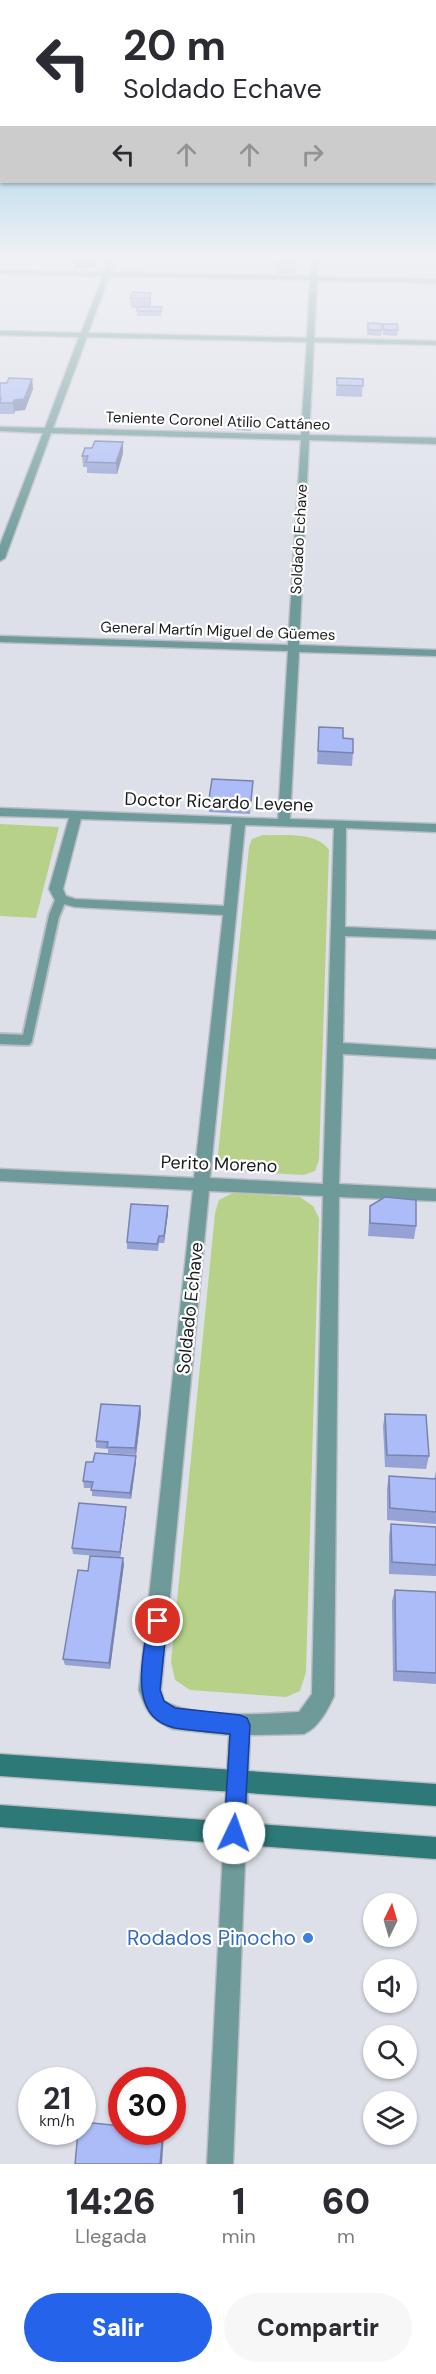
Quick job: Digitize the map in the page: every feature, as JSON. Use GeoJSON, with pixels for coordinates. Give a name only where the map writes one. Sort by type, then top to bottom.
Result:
{"type":"FeatureCollection","features":[{"type":"Feature","properties":{"kind":"street"},"geometry":{"type":"LineString","coordinates":[[0,558],[76,356]]}},
{"type":"Feature","properties":{"kind":"street","name":"Soldado Echave"},"geometry":{"type":"LineString","coordinates":[[284,822],[308,356]]}},
{"type":"Feature","properties":{"kind":"street","name":"Teniente Coronel Atilio Cattáneo"},"geometry":{"type":"LineString","coordinates":[[0,429],[436,441]]}},
{"type":"Feature","properties":{"kind":"street"},"geometry":{"type":"LineString","coordinates":[[0,521],[14,521]]}},
{"type":"Feature","properties":{"kind":"street","name":"General Martín Miguel de Güemes"},"geometry":{"type":"LineString","coordinates":[[0,639],[436,653]]}},
{"type":"Feature","properties":{"kind":"street","name":"Doctor Ricardo Levene"},"geometry":{"type":"LineString","coordinates":[[0,812],[436,828]]}},
{"type":"Feature","properties":{"kind":"street"},"geometry":{"type":"LineString","coordinates":[[76,815],[56,889],[61,898],[75,903],[231,911]]}},
{"type":"Feature","properties":{"kind":"street","name":"Soldado Echave"},"geometry":{"type":"LineString","coordinates":[[239,821],[150,1690],[156,1708],[173,1718],[240,1725],[304,1723],[316,1709],[322,1696],[330,1188]]}},
{"type":"Feature","properties":{"kind":"street"},"geometry":{"type":"LineString","coordinates":[[330,1188],[336,1048],[340,824]]}},
{"type":"Feature","properties":{"kind":"street"},"geometry":{"type":"LineString","coordinates":[[338,931],[436,935]]}},
{"type":"Feature","properties":{"kind":"street"},"geometry":{"type":"LineString","coordinates":[[336,1048],[436,1054]]}},
{"type":"Feature","properties":{"kind":"street","name":"Perito Moreno"},"geometry":{"type":"LineString","coordinates":[[0,1175],[330,1188],[436,1195]]}},
{"type":"Feature","properties":{"kind":"street"},"geometry":{"type":"LineString","coordinates":[[220,2164],[240,1725]]}},
{"type":"Feature","properties":{"kind":"street"},"geometry":{"type":"LineString","coordinates":[[0,1765],[436,1796]]}},
{"type":"Feature","properties":{"kind":"street"},"geometry":{"type":"LineString","coordinates":[[0,1816],[436,1848]]}},
{"type":"Feature","properties":{"kind":"lane"},"geometry":{"type":"LineString","coordinates":[[0,1040],[27,1040],[54,916],[61,898]]}},
{"type":"Feature","properties":{"kind":"green space"},"geometry":{"type":"Polygon","coordinates":[[[0,824],[59,827],[36,918],[0,916],[0,824]]]}},
{"type":"Feature","properties":{"kind":"green space"},"geometry":{"type":"Polygon","coordinates":[[[263,835],[308,837],[323,844],[329,850],[319,1160],[315,1171],[304,1175],[233,1171],[221,1165],[218,1155],[249,847],[252,839],[263,835]]]}},
{"type":"Feature","properties":{"kind":"green space"},"geometry":{"type":"Polygon","coordinates":[[[233,1193],[300,1197],[313,1206],[319,1218],[306,1672],[300,1691],[286,1697],[190,1690],[175,1680],[171,1662],[215,1213],[219,1200],[233,1193]]]}},
{"type":"Feature","properties":{"kind":"building"},"geometry":{"type":"Polygon","coordinates":[[[9,378],[32,379],[24,399],[14,400],[13,403],[0,403],[0,383],[7,383],[9,378]]]}},
{"type":"Feature","properties":{"kind":"building"},"geometry":{"type":"Polygon","coordinates":[[[337,378],[363,379],[363,386],[337,385],[337,378]]]}},
{"type":"Feature","properties":{"kind":"building"},"geometry":{"type":"Polygon","coordinates":[[[237,416],[254,417],[253,422],[251,425],[236,424],[237,416]]]}},
{"type":"Feature","properties":{"kind":"building"},"geometry":{"type":"Polygon","coordinates":[[[95,441],[123,442],[116,463],[86,462],[88,456],[82,456],[85,448],[92,448],[95,441]]]}},
{"type":"Feature","properties":{"kind":"building"},"geometry":{"type":"Polygon","coordinates":[[[319,727],[343,728],[343,738],[353,739],[353,753],[318,751],[319,727]]]}},
{"type":"Feature","properties":{"kind":"building"},"geometry":{"type":"Polygon","coordinates":[[[212,779],[253,781],[251,801],[209,799],[212,779]]]}},
{"type":"Feature","properties":{"kind":"building"},"geometry":{"type":"Polygon","coordinates":[[[385,1197],[416,1200],[416,1226],[370,1223],[370,1206],[385,1197]]]}},
{"type":"Feature","properties":{"kind":"building"},"geometry":{"type":"Polygon","coordinates":[[[131,1204],[168,1206],[164,1236],[159,1236],[157,1244],[127,1242],[131,1204]]]}},
{"type":"Feature","properties":{"kind":"building"},"geometry":{"type":"Polygon","coordinates":[[[101,1404],[140,1406],[135,1448],[107,1447],[108,1442],[96,1441],[101,1404]]]}},
{"type":"Feature","properties":{"kind":"building"},"geometry":{"type":"Polygon","coordinates":[[[385,1414],[426,1415],[429,1456],[387,1455],[385,1414]]]}},
{"type":"Feature","properties":{"kind":"building"},"geometry":{"type":"Polygon","coordinates":[[[95,1453],[136,1456],[130,1493],[91,1490],[93,1482],[83,1481],[86,1462],[93,1462],[95,1453]]]}},
{"type":"Feature","properties":{"kind":"building"},"geometry":{"type":"Polygon","coordinates":[[[389,1476],[436,1479],[436,1512],[390,1508],[389,1476]]]}},
{"type":"Feature","properties":{"kind":"building"},"geometry":{"type":"Polygon","coordinates":[[[79,1503],[126,1507],[120,1552],[72,1548],[79,1503]]]}},
{"type":"Feature","properties":{"kind":"building"},"geometry":{"type":"Polygon","coordinates":[[[391,1524],[436,1527],[436,1565],[392,1562],[391,1524]]]}},
{"type":"Feature","properties":{"kind":"building"},"geometry":{"type":"Polygon","coordinates":[[[90,1556],[123,1558],[109,1663],[63,1659],[78,1570],[88,1571],[90,1556]]]}},
{"type":"Feature","properties":{"kind":"building"},"geometry":{"type":"Polygon","coordinates":[[[395,1590],[436,1592],[436,1673],[396,1671],[395,1590]]]}},
{"type":"Feature","properties":{"kind":"building"},"geometry":{"type":"Polygon","coordinates":[[[96,2123],[108,2125],[108,2145],[162,2145],[160,2164],[75,2164],[77,2145],[96,2145],[96,2123]]]}},
{"type":"Feature","properties":{"kind":"place","name":"Rodados Pinocho"},"geometry":{"type":"Point","coordinates":[308,1938]}},
{"type":"Feature","properties":{"kind":"route"},"geometry":{"type":"LineString","coordinates":[[158,1621],[150,1690],[156,1708],[173,1718],[240,1725],[234,1833]]}}]}
